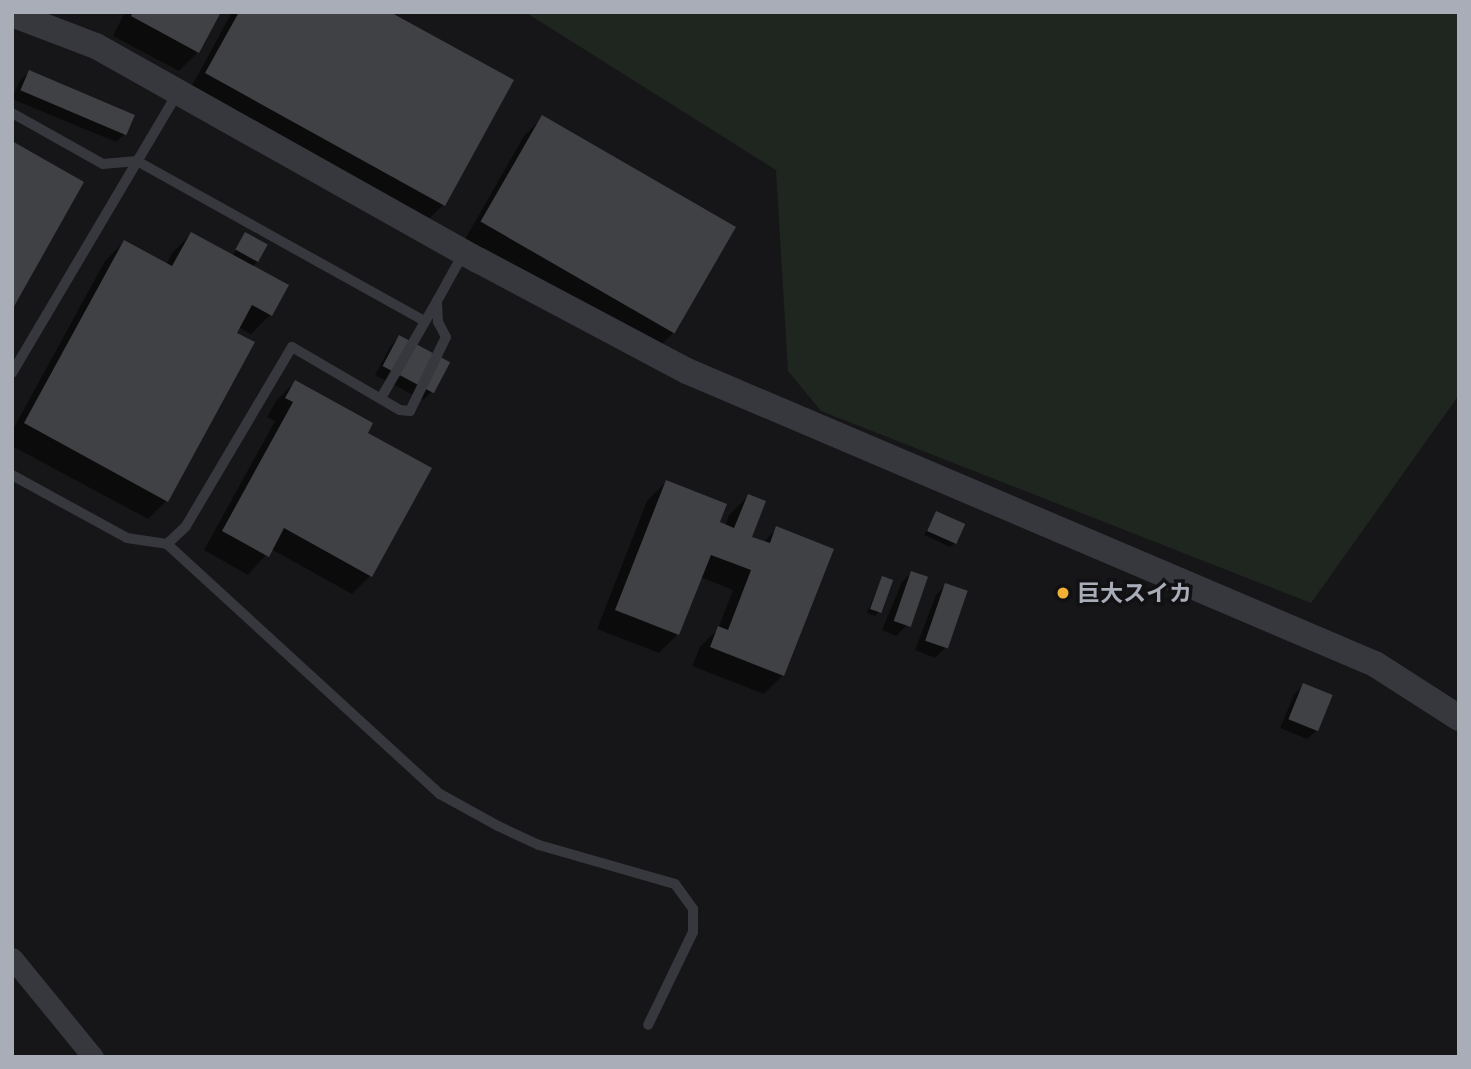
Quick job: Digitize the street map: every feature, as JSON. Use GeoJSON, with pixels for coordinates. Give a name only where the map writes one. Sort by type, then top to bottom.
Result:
{"type":"FeatureCollection","features":[{"type":"Feature","properties":{"kind":"street"},"geometry":{"type":"LineString","coordinates":[[12,14],[96,46],[464,252],[687,372],[1375,664],[1459,718]]}},
{"type":"Feature","properties":{"kind":"street"},"geometry":{"type":"LineString","coordinates":[[12,958],[93,1057]]}},
{"type":"Feature","properties":{"kind":"lane"},"geometry":{"type":"LineString","coordinates":[[12,373],[178,92]]}},
{"type":"Feature","properties":{"kind":"lane"},"geometry":{"type":"LineString","coordinates":[[12,113],[103,164],[137,161],[425,321]]}},
{"type":"Feature","properties":{"kind":"lane"},"geometry":{"type":"LineString","coordinates":[[381,398],[464,252]]}},
{"type":"Feature","properties":{"kind":"lane"},"geometry":{"type":"LineString","coordinates":[[167,544],[186,526],[292,347],[400,410],[410,411],[446,337],[438,322],[437,301]]}},
{"type":"Feature","properties":{"kind":"lane"},"geometry":{"type":"LineString","coordinates":[[12,475],[127,538],[167,544],[440,794],[539,845],[675,884],[693,909],[693,932],[648,1025]]}},
{"type":"Feature","properties":{"kind":"shaded area"},"geometry":{"type":"Polygon","coordinates":[[[525,12],[1459,12],[1459,395],[1311,603],[821,411],[788,371],[776,170],[525,12]]]}},
{"type":"Feature","properties":{"kind":"building"},"geometry":{"type":"Polygon","coordinates":[[[133,12],[221,12],[199,53],[131,16],[133,12]]]}},
{"type":"Feature","properties":{"kind":"building"},"geometry":{"type":"Polygon","coordinates":[[[239,12],[390,12],[514,80],[445,206],[205,73],[239,12]]]}},
{"type":"Feature","properties":{"kind":"building"},"geometry":{"type":"Polygon","coordinates":[[[29,70],[135,115],[126,135],[20,90],[29,70]]]}},
{"type":"Feature","properties":{"kind":"building"},"geometry":{"type":"Polygon","coordinates":[[[542,115],[736,227],[674,334],[480,222],[542,115]]]}},
{"type":"Feature","properties":{"kind":"building"},"geometry":{"type":"Polygon","coordinates":[[[12,141],[84,182],[12,310],[12,141]]]}},
{"type":"Feature","properties":{"kind":"building"},"geometry":{"type":"Polygon","coordinates":[[[191,232],[289,285],[272,316],[252,305],[237,333],[255,342],[168,502],[24,423],[124,240],[172,266],[191,232]]]}},
{"type":"Feature","properties":{"kind":"building"},"geometry":{"type":"Polygon","coordinates":[[[245,232],[268,245],[258,262],[235,249],[245,232]]]}},
{"type":"Feature","properties":{"kind":"building"},"geometry":{"type":"Polygon","coordinates":[[[399,335],[450,362],[434,393],[383,366],[399,335]]]}},
{"type":"Feature","properties":{"kind":"building"},"geometry":{"type":"Polygon","coordinates":[[[295,380],[373,423],[368,433],[432,468],[372,577],[284,528],[269,557],[222,531],[293,402],[285,398],[295,380]]]}},
{"type":"Feature","properties":{"kind":"building"},"geometry":{"type":"Polygon","coordinates":[[[666,480],[727,504],[720,522],[734,528],[748,494],[766,501],[752,537],[770,543],[776,526],[834,549],[784,676],[710,647],[718,626],[728,630],[751,570],[711,555],[679,635],[615,610],[666,480]]]}},
{"type":"Feature","properties":{"kind":"building"},"geometry":{"type":"Polygon","coordinates":[[[936,511],[965,524],[956,544],[927,531],[936,511]]]}},
{"type":"Feature","properties":{"kind":"building"},"geometry":{"type":"Polygon","coordinates":[[[911,571],[928,577],[911,627],[894,621],[911,571]]]}},
{"type":"Feature","properties":{"kind":"building"},"geometry":{"type":"Polygon","coordinates":[[[882,576],[893,580],[881,613],[870,609],[882,576]]]}},
{"type":"Feature","properties":{"kind":"building"},"geometry":{"type":"Polygon","coordinates":[[[945,583],[968,591],[948,648],[925,641],[945,583]]]}},
{"type":"Feature","properties":{"kind":"building"},"geometry":{"type":"Polygon","coordinates":[[[1303,683],[1333,695],[1318,731],[1288,719],[1303,683]]]}},
{"type":"Feature","properties":{"kind":"place","name":"巨大スイカ"},"geometry":{"type":"Point","coordinates":[1063,593]}}]}
